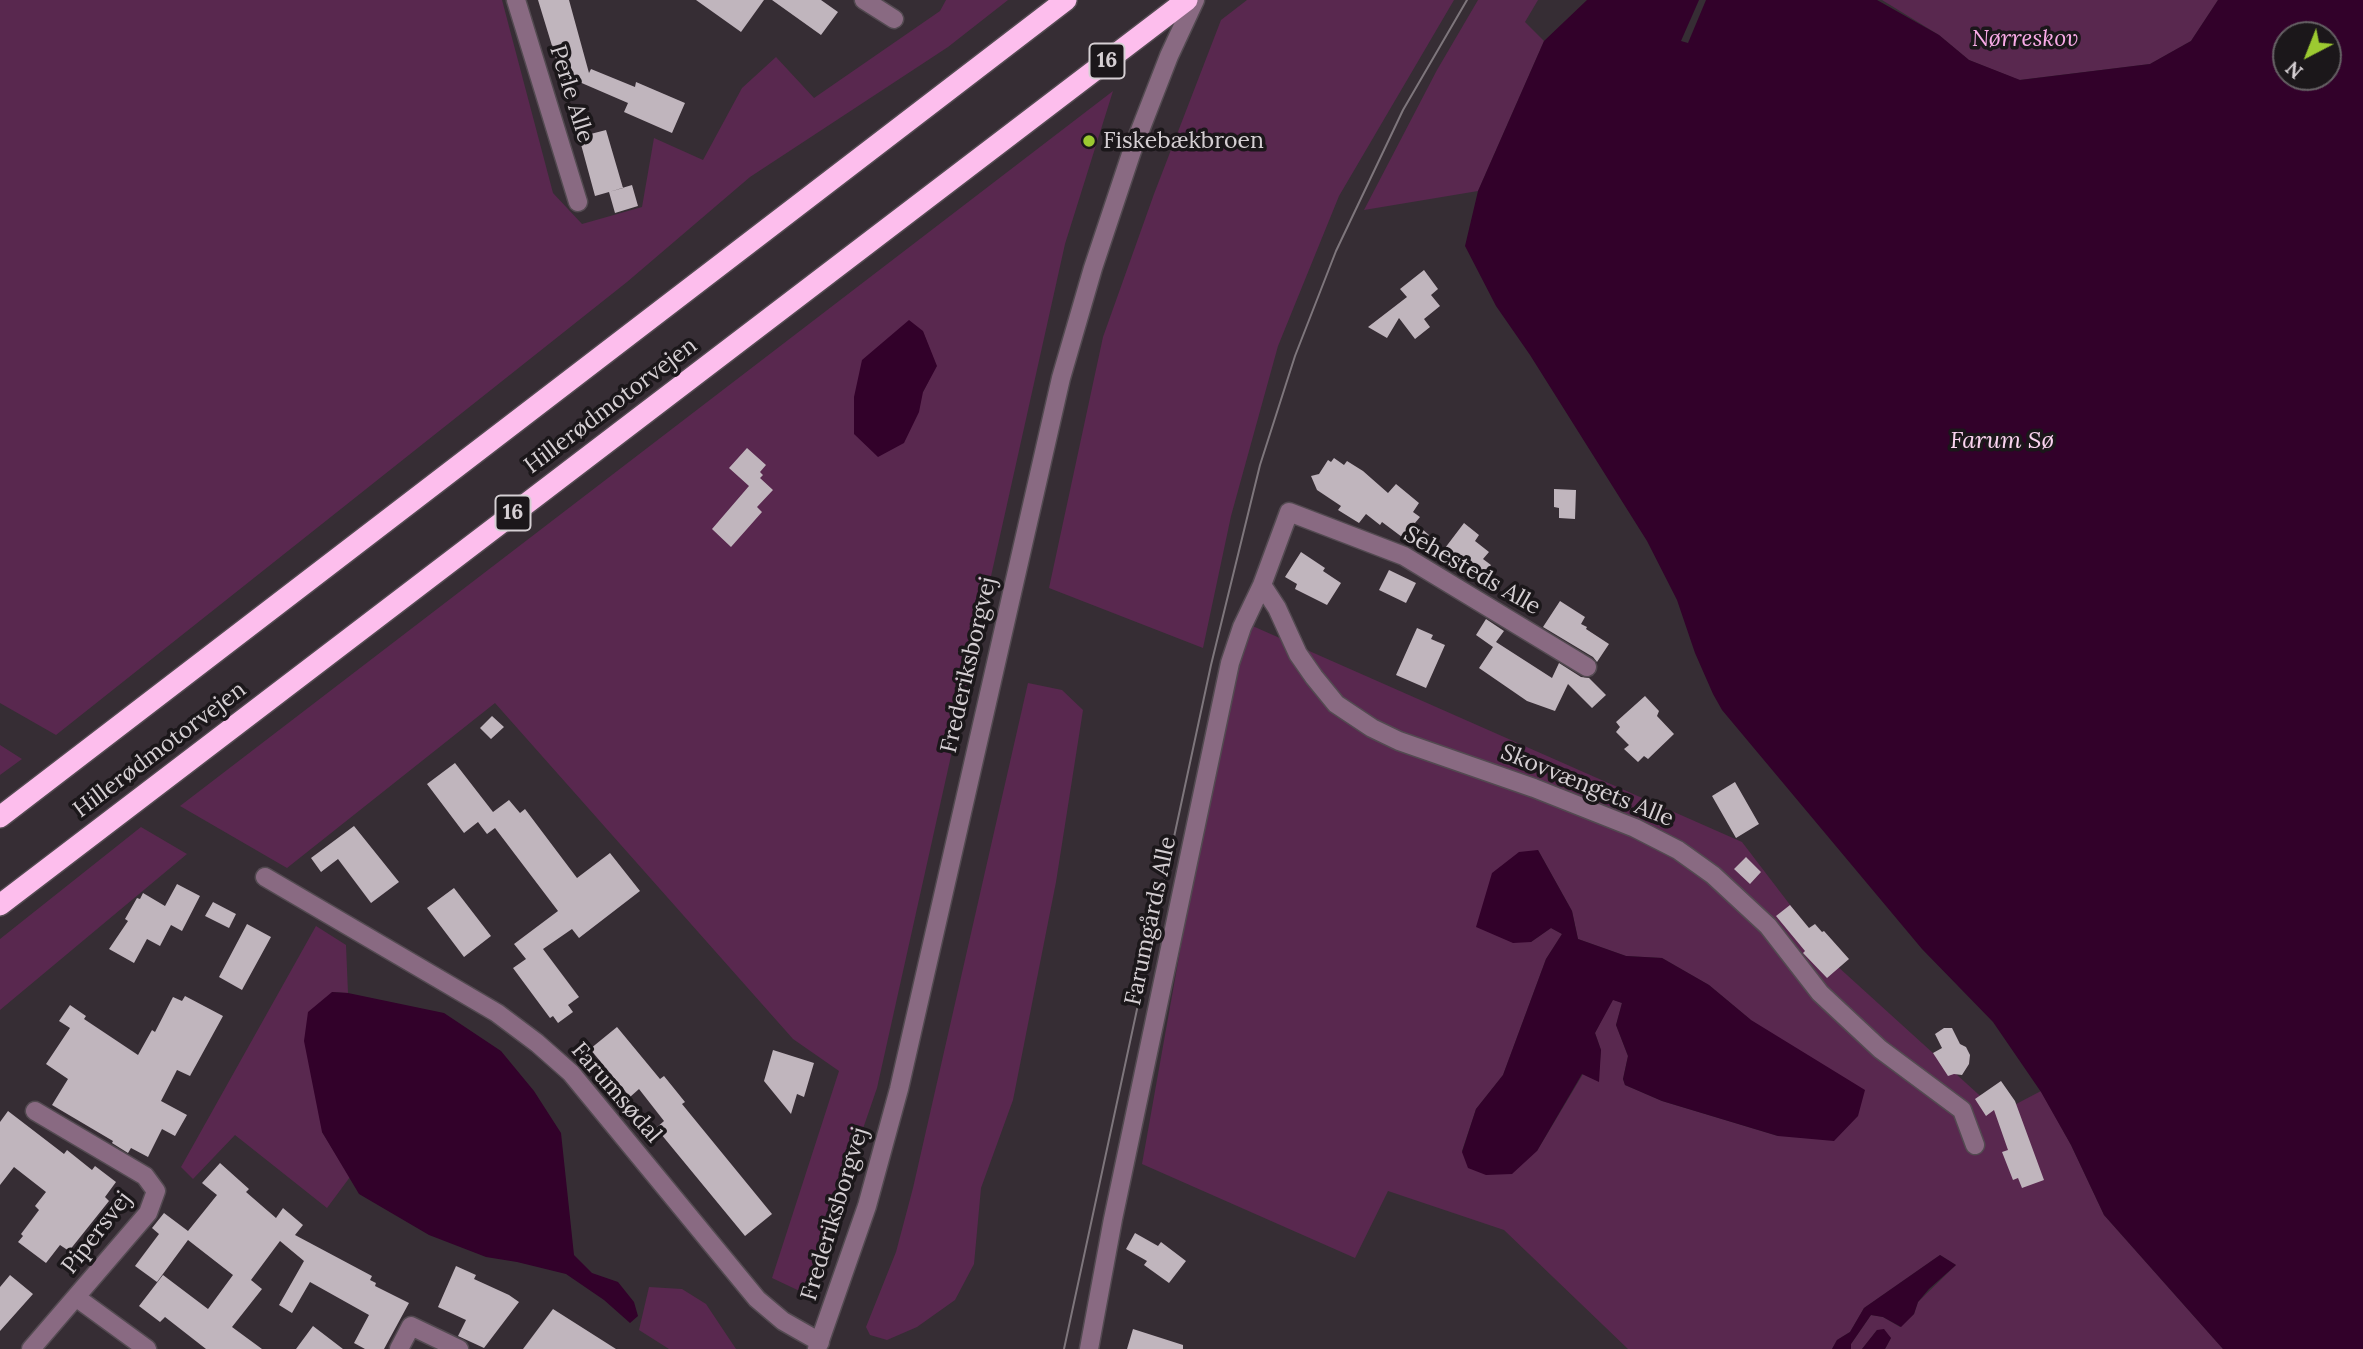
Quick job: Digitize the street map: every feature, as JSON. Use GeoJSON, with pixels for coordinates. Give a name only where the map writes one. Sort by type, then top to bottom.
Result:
{"type":"FeatureCollection","features":[{"type":"Feature","properties":{"kind":"highway","name":"Hillerødmotorvejen"},"geometry":{"type":"LineString","coordinates":[[0,817],[1066,0]]}},
{"type":"Feature","properties":{"kind":"highway","name":"Hillerødmotorvejen"},"geometry":{"type":"LineString","coordinates":[[0,905],[1187,0]]}},
{"type":"Feature","properties":{"kind":"street","name":"Perle Alle"},"geometry":{"type":"LineString","coordinates":[[516,0],[578,202]]}},
{"type":"Feature","properties":{"kind":"street"},"geometry":{"type":"LineString","coordinates":[[864,0],[894,19]]}},
{"type":"Feature","properties":{"kind":"street","name":"Frederiksborgvej"},"geometry":{"type":"LineString","coordinates":[[818,1346],[867,1206],[899,1089],[1061,378],[1093,268],[1132,151],[1195,0]]}},
{"type":"Feature","properties":{"kind":"street","name":"Farumgårds Alle"},"geometry":{"type":"LineString","coordinates":[[1089,1349],[1113,1219],[1230,663],[1289,512]]}},
{"type":"Feature","properties":{"kind":"street","name":"Sehesteds Alle"},"geometry":{"type":"LineString","coordinates":[[1289,512],[1404,556],[1587,667]]}},
{"type":"Feature","properties":{"kind":"street","name":"Skovvængets Alle"},"geometry":{"type":"LineString","coordinates":[[1262,585],[1277,608],[1297,654],[1314,677],[1336,704],[1372,729],[1635,828],[1678,850],[1713,875],[1768,926],[1820,993],[1880,1049],[1962,1110],[1975,1145]]}},
{"type":"Feature","properties":{"kind":"street","name":"Farumsødal"},"geometry":{"type":"LineString","coordinates":[[265,877],[497,1013],[537,1043],[571,1073],[757,1298],[818,1346]]}},
{"type":"Feature","properties":{"kind":"street","name":"Pipersvej"},"geometry":{"type":"LineString","coordinates":[[31,1349],[148,1213],[156,1191],[145,1176],[35,1111]]}},
{"type":"Feature","properties":{"kind":"street"},"geometry":{"type":"LineString","coordinates":[[77,1298],[147,1349]]}},
{"type":"Feature","properties":{"kind":"street"},"geometry":{"type":"LineString","coordinates":[[399,1349],[411,1325],[458,1349]]}},
{"type":"Feature","properties":{"kind":"green space"},"geometry":{"type":"Polygon","coordinates":[[[0,0],[502,0],[553,193],[582,224],[642,207],[654,138],[703,160],[742,88],[776,57],[814,98],[940,11],[946,0],[1008,0],[948,47],[750,177],[627,282],[56,735],[0,703],[0,0]]]}},
{"type":"Feature","properties":{"kind":"green space"},"geometry":{"type":"Polygon","coordinates":[[[1247,0],[1454,0],[1339,196],[1278,346],[1231,516],[1203,648],[1049,588],[1103,337],[1221,20],[1247,0]]]}},
{"type":"Feature","properties":{"kind":"green space"},"geometry":{"type":"Polygon","coordinates":[[[1478,0],[1538,0],[1525,22],[1544,41],[1478,191],[1364,210],[1437,70],[1478,0]]]}},
{"type":"Feature","properties":{"kind":"green space","name":"Nørreskov"},"geometry":{"type":"Polygon","coordinates":[[[1882,0],[2218,0],[2191,41],[2150,64],[2019,80],[1969,60],[1939,35],[1882,0]]]}},
{"type":"Feature","properties":{"kind":"green space"},"geometry":{"type":"Polygon","coordinates":[[[1113,91],[1065,244],[877,1088],[806,1294],[772,1278],[839,1071],[793,1039],[495,703],[287,868],[180,806],[1113,91]],[[923,332],[923,392],[936,366],[923,332]]]}},
{"type":"Feature","properties":{"kind":"green space"},"geometry":{"type":"Polygon","coordinates":[[[1239,620],[1742,842],[1836,965],[1999,1113],[2041,1091],[2071,1145],[2104,1215],[2223,1349],[1885,1349],[1891,1338],[1877,1330],[1862,1349],[1851,1349],[1851,1344],[1871,1315],[1883,1317],[1900,1327],[1914,1314],[1918,1302],[1956,1265],[1940,1255],[1864,1308],[1850,1332],[1837,1340],[1832,1349],[1628,1349],[1504,1230],[1388,1191],[1355,1258],[1142,1164],[1239,620]],[[1538,850],[1531,942],[1551,928],[1562,934],[1546,959],[1503,1075],[1476,1109],[1462,1151],[1537,1151],[1583,1074],[1598,1081],[1601,1050],[1595,1033],[1612,999],[1622,1003],[1616,1025],[1628,1056],[1623,1079],[1625,1085],[1662,1101],[1778,1136],[1751,1020],[1709,985],[1662,958],[1626,956],[1578,939],[1572,911],[1538,850]]]}},
{"type":"Feature","properties":{"kind":"green space"},"geometry":{"type":"Polygon","coordinates":[[[1028,683],[1062,690],[1083,710],[1056,882],[1013,1100],[981,1188],[974,1264],[955,1300],[917,1327],[887,1340],[870,1335],[866,1327],[896,1252],[913,1188],[1028,683]]]}},
{"type":"Feature","properties":{"kind":"green space"},"geometry":{"type":"Polygon","coordinates":[[[0,745],[22,759],[0,775],[0,745]]]}},
{"type":"Feature","properties":{"kind":"green space"},"geometry":{"type":"Polygon","coordinates":[[[141,827],[187,854],[0,1010],[0,939],[141,827]]]}},
{"type":"Feature","properties":{"kind":"green space"},"geometry":{"type":"Polygon","coordinates":[[[316,926],[346,945],[348,993],[332,992],[322,1132],[350,1177],[327,1208],[235,1135],[193,1179],[181,1167],[316,926]]]}},
{"type":"Feature","properties":{"kind":"green space"},"geometry":{"type":"Polygon","coordinates":[[[649,1287],[682,1289],[706,1304],[736,1349],[669,1349],[639,1330],[649,1287]]]}},
{"type":"Feature","properties":{"kind":"water","name":"Farum Sø"},"geometry":{"type":"Polygon","coordinates":[[[1587,0],[1877,0],[1939,35],[1969,60],[2020,80],[2150,64],[2191,41],[2218,0],[2363,0],[2363,1349],[2223,1349],[2104,1215],[2071,1145],[2041,1092],[1993,1022],[1922,949],[1722,710],[1695,653],[1677,600],[1647,541],[1530,355],[1496,306],[1465,246],[1478,191],[1544,41],[1587,0]]]}},
{"type":"Feature","properties":{"kind":"water"},"geometry":{"type":"Polygon","coordinates":[[[909,320],[923,331],[937,366],[923,392],[919,412],[904,443],[878,457],[854,434],[854,397],[862,360],[909,320]]]}},
{"type":"Feature","properties":{"kind":"water"},"geometry":{"type":"Polygon","coordinates":[[[1538,850],[1572,911],[1578,939],[1626,956],[1662,958],[1709,985],[1751,1020],[1865,1090],[1858,1116],[1834,1141],[1778,1136],[1662,1101],[1625,1085],[1623,1079],[1628,1056],[1616,1025],[1622,1003],[1613,1000],[1595,1033],[1601,1050],[1599,1082],[1582,1074],[1537,1151],[1512,1174],[1486,1175],[1468,1168],[1462,1152],[1476,1109],[1503,1075],[1546,959],[1562,934],[1551,928],[1531,942],[1513,943],[1476,927],[1492,873],[1519,852],[1538,850]]]}},
{"type":"Feature","properties":{"kind":"water"},"geometry":{"type":"Polygon","coordinates":[[[332,992],[444,1013],[501,1051],[534,1091],[561,1133],[574,1255],[592,1273],[618,1282],[634,1302],[638,1316],[630,1323],[604,1300],[566,1274],[486,1257],[429,1235],[359,1194],[322,1132],[304,1041],[308,1012],[332,992]]]}},
{"type":"Feature","properties":{"kind":"water"},"geometry":{"type":"Polygon","coordinates":[[[1940,1255],[1956,1265],[1929,1289],[1918,1302],[1914,1314],[1901,1327],[1883,1317],[1871,1315],[1851,1344],[1851,1349],[1832,1349],[1837,1340],[1850,1332],[1864,1308],[1940,1255]]]}},
{"type":"Feature","properties":{"kind":"water"},"geometry":{"type":"Polygon","coordinates":[[[1884,1329],[1891,1338],[1885,1349],[1862,1349],[1877,1330],[1884,1329]]]}},
{"type":"Feature","properties":{"kind":"pier"},"geometry":{"type":"Polygon","coordinates":[[[1699,0],[1706,0],[1688,43],[1681,41],[1699,0]]]}},
{"type":"Feature","properties":{"kind":"building"},"geometry":{"type":"Polygon","coordinates":[[[538,0],[569,0],[589,73],[591,69],[635,87],[636,82],[685,103],[672,133],[624,112],[628,103],[577,81],[564,85],[538,0]]]}},
{"type":"Feature","properties":{"kind":"building"},"geometry":{"type":"Polygon","coordinates":[[[696,0],[764,0],[741,32],[696,0]]]}},
{"type":"Feature","properties":{"kind":"building"},"geometry":{"type":"Polygon","coordinates":[[[772,0],[821,0],[838,12],[821,35],[772,0]]]}},
{"type":"Feature","properties":{"kind":"building"},"geometry":{"type":"Polygon","coordinates":[[[606,130],[623,188],[595,196],[579,137],[606,130]]]}},
{"type":"Feature","properties":{"kind":"building"},"geometry":{"type":"Polygon","coordinates":[[[632,185],[638,206],[615,213],[609,192],[632,185]]]}},
{"type":"Feature","properties":{"kind":"building"},"geometry":{"type":"Polygon","coordinates":[[[1424,270],[1438,289],[1431,295],[1440,306],[1424,319],[1430,327],[1415,339],[1399,318],[1387,338],[1368,327],[1407,297],[1400,289],[1424,270]]]}},
{"type":"Feature","properties":{"kind":"building"},"geometry":{"type":"Polygon","coordinates":[[[747,448],[766,465],[760,472],[763,475],[760,478],[773,490],[757,507],[762,512],[731,547],[712,529],[749,486],[729,468],[747,448]]]}},
{"type":"Feature","properties":{"kind":"building"},"geometry":{"type":"Polygon","coordinates":[[[1334,458],[1344,465],[1347,461],[1363,471],[1388,493],[1396,484],[1419,503],[1413,512],[1420,517],[1415,523],[1429,535],[1418,549],[1382,522],[1380,525],[1366,514],[1359,523],[1338,510],[1341,506],[1317,490],[1311,476],[1319,474],[1328,460],[1331,462],[1334,458]]]}},
{"type":"Feature","properties":{"kind":"building"},"geometry":{"type":"Polygon","coordinates":[[[1554,489],[1576,490],[1575,519],[1559,518],[1559,508],[1554,507],[1554,489]]]}},
{"type":"Feature","properties":{"kind":"building"},"geometry":{"type":"Polygon","coordinates":[[[1464,523],[1479,535],[1475,541],[1489,552],[1483,559],[1491,565],[1478,582],[1442,552],[1464,523]]]}},
{"type":"Feature","properties":{"kind":"building"},"geometry":{"type":"Polygon","coordinates":[[[1301,552],[1341,583],[1327,605],[1295,589],[1297,584],[1285,577],[1301,552]]]}},
{"type":"Feature","properties":{"kind":"building"},"geometry":{"type":"Polygon","coordinates":[[[1389,570],[1416,583],[1406,603],[1379,590],[1389,570]]]}},
{"type":"Feature","properties":{"kind":"building"},"geometry":{"type":"Polygon","coordinates":[[[1560,601],[1585,617],[1581,624],[1609,644],[1597,662],[1543,627],[1560,601]]]}},
{"type":"Feature","properties":{"kind":"building"},"geometry":{"type":"Polygon","coordinates":[[[1486,619],[1504,631],[1496,642],[1552,678],[1559,663],[1581,677],[1589,678],[1606,695],[1592,708],[1568,684],[1555,711],[1527,701],[1479,668],[1493,647],[1476,635],[1486,619]]]}},
{"type":"Feature","properties":{"kind":"building"},"geometry":{"type":"Polygon","coordinates":[[[1417,628],[1433,635],[1431,639],[1445,645],[1426,688],[1396,675],[1417,628]]]}},
{"type":"Feature","properties":{"kind":"building"},"geometry":{"type":"Polygon","coordinates":[[[1645,696],[1659,711],[1657,716],[1674,734],[1648,759],[1644,756],[1638,762],[1624,749],[1629,745],[1616,732],[1620,727],[1616,722],[1645,696]]]}},
{"type":"Feature","properties":{"kind":"building"},"geometry":{"type":"Polygon","coordinates":[[[492,716],[504,727],[491,739],[480,728],[492,716]]]}},
{"type":"Feature","properties":{"kind":"building"},"geometry":{"type":"Polygon","coordinates":[[[455,763],[493,812],[509,800],[520,813],[525,809],[577,878],[610,853],[640,891],[579,938],[572,929],[543,949],[579,997],[568,1005],[573,1012],[558,1023],[553,1016],[550,1018],[513,968],[526,959],[514,944],[558,911],[495,828],[487,834],[478,822],[464,833],[427,784],[455,763]]]}},
{"type":"Feature","properties":{"kind":"building"},"geometry":{"type":"Polygon","coordinates":[[[1735,782],[1759,824],[1736,838],[1712,796],[1735,782]]]}},
{"type":"Feature","properties":{"kind":"building"},"geometry":{"type":"Polygon","coordinates":[[[354,826],[399,882],[371,903],[338,859],[321,872],[311,858],[354,826]]]}},
{"type":"Feature","properties":{"kind":"building"},"geometry":{"type":"Polygon","coordinates":[[[1746,857],[1761,872],[1750,884],[1734,869],[1746,857]]]}},
{"type":"Feature","properties":{"kind":"building"},"geometry":{"type":"Polygon","coordinates":[[[177,884],[200,896],[182,931],[171,925],[160,946],[147,939],[134,963],[109,949],[128,921],[125,919],[137,898],[140,899],[143,893],[165,906],[177,884]]]}},
{"type":"Feature","properties":{"kind":"building"},"geometry":{"type":"Polygon","coordinates":[[[454,888],[491,936],[464,957],[427,908],[454,888]]]}},
{"type":"Feature","properties":{"kind":"building"},"geometry":{"type":"Polygon","coordinates":[[[213,902],[236,914],[229,928],[205,916],[213,902]]]}},
{"type":"Feature","properties":{"kind":"building"},"geometry":{"type":"Polygon","coordinates":[[[1790,905],[1809,928],[1815,924],[1849,959],[1827,978],[1803,953],[1805,951],[1776,916],[1790,905]]]}},
{"type":"Feature","properties":{"kind":"building"},"geometry":{"type":"Polygon","coordinates":[[[247,924],[271,937],[242,990],[219,977],[247,924]]]}},
{"type":"Feature","properties":{"kind":"building"},"geometry":{"type":"Polygon","coordinates":[[[185,996],[223,1016],[190,1076],[177,1070],[161,1101],[187,1115],[175,1136],[162,1129],[148,1157],[131,1148],[128,1153],[112,1143],[113,1141],[52,1105],[68,1079],[46,1064],[70,1028],[59,1021],[70,1005],[86,1016],[84,1019],[138,1055],[152,1030],[155,1032],[173,997],[182,1001],[185,996]]]}},
{"type":"Feature","properties":{"kind":"building"},"geometry":{"type":"Polygon","coordinates":[[[617,1027],[660,1079],[664,1076],[685,1102],[682,1104],[772,1214],[745,1236],[656,1128],[664,1121],[639,1089],[630,1097],[590,1049],[617,1027]]]}},
{"type":"Feature","properties":{"kind":"building"},"geometry":{"type":"Polygon","coordinates":[[[1944,1028],[1952,1028],[1960,1044],[1966,1047],[1970,1055],[1969,1064],[1962,1075],[1948,1076],[1933,1053],[1942,1048],[1935,1034],[1944,1028]]]}},
{"type":"Feature","properties":{"kind":"building"},"geometry":{"type":"Polygon","coordinates":[[[773,1050],[814,1063],[804,1097],[797,1094],[791,1114],[764,1081],[773,1050]]]}},
{"type":"Feature","properties":{"kind":"building"},"geometry":{"type":"Polygon","coordinates":[[[2001,1081],[2015,1101],[2044,1180],[2022,1188],[2018,1178],[2013,1180],[2002,1152],[2008,1150],[1994,1110],[1986,1116],[1975,1099],[2001,1081]]]}},
{"type":"Feature","properties":{"kind":"building"},"geometry":{"type":"Polygon","coordinates":[[[8,1111],[64,1154],[67,1150],[92,1170],[95,1166],[116,1182],[105,1197],[109,1201],[69,1251],[60,1245],[46,1263],[18,1242],[39,1210],[35,1206],[46,1192],[14,1167],[0,1185],[0,1122],[8,1111]]]}},
{"type":"Feature","properties":{"kind":"building"},"geometry":{"type":"Polygon","coordinates":[[[220,1163],[249,1189],[246,1192],[276,1218],[283,1208],[303,1225],[295,1235],[372,1276],[370,1280],[376,1283],[375,1286],[409,1303],[384,1349],[365,1349],[354,1343],[369,1315],[310,1282],[292,1313],[279,1305],[304,1261],[280,1241],[251,1280],[262,1289],[232,1327],[262,1349],[206,1349],[165,1317],[160,1322],[139,1306],[163,1275],[208,1309],[233,1275],[188,1240],[157,1282],[135,1266],[159,1234],[152,1228],[164,1213],[188,1231],[217,1195],[202,1183],[220,1163]]]}},
{"type":"Feature","properties":{"kind":"building"},"geometry":{"type":"Polygon","coordinates":[[[1135,1233],[1158,1246],[1161,1242],[1186,1261],[1169,1283],[1144,1265],[1147,1261],[1126,1249],[1135,1233]]]}},
{"type":"Feature","properties":{"kind":"building"},"geometry":{"type":"Polygon","coordinates":[[[456,1266],[476,1275],[474,1279],[519,1302],[484,1348],[458,1336],[466,1320],[438,1307],[456,1266]]]}},
{"type":"Feature","properties":{"kind":"building"},"geometry":{"type":"Polygon","coordinates":[[[10,1275],[33,1294],[0,1331],[0,1287],[10,1275]]]}},
{"type":"Feature","properties":{"kind":"building"},"geometry":{"type":"Polygon","coordinates":[[[553,1309],[616,1349],[523,1349],[553,1309]]]}},
{"type":"Feature","properties":{"kind":"building"},"geometry":{"type":"Polygon","coordinates":[[[313,1326],[343,1349],[296,1349],[313,1326]]]}},
{"type":"Feature","properties":{"kind":"building"},"geometry":{"type":"Polygon","coordinates":[[[1133,1329],[1183,1345],[1183,1349],[1127,1349],[1133,1329]]]}},
{"type":"Feature","properties":{"kind":"tram line"},"geometry":{"type":"LineString","coordinates":[[1064,1349],[1211,665],[1260,465],[1295,356],[1336,251],[1403,110],[1467,0]]}},
{"type":"Feature","properties":{"kind":"place","name":"Fiskebækbroen"},"geometry":{"type":"Point","coordinates":[1089,141]}}]}
